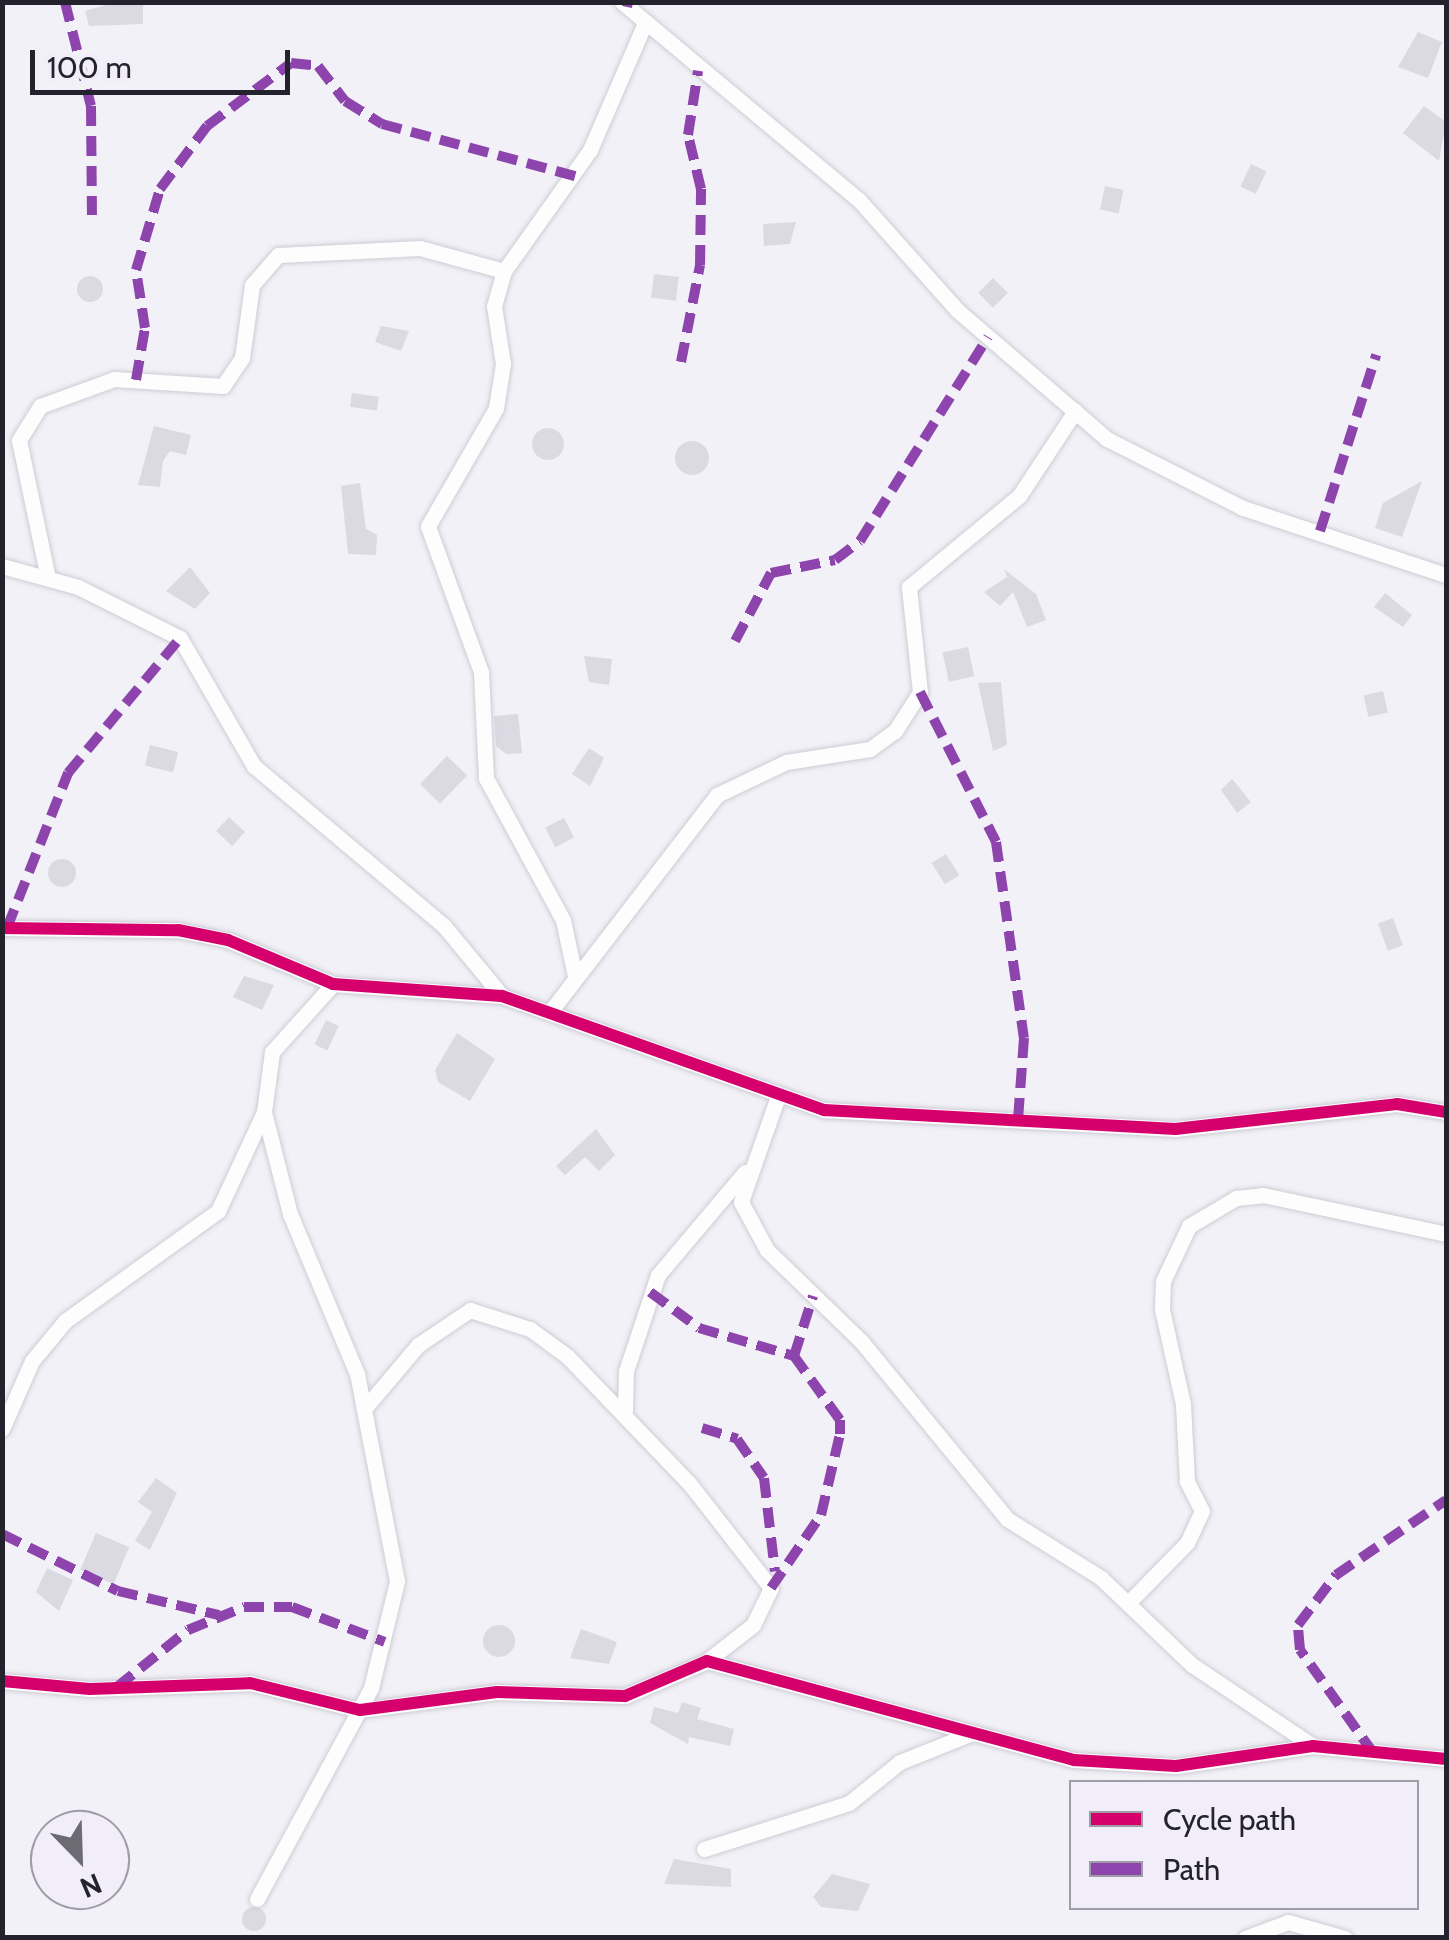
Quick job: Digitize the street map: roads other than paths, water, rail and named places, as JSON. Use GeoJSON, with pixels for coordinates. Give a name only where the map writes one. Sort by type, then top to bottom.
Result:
{"type":"FeatureCollection","features":[{"type":"Feature","properties":{"kind":"street"},"geometry":{"type":"LineString","coordinates":[[622,2],[860,200],[958,310],[1076,411],[1184,483],[1446,575]]}},
{"type":"Feature","properties":{"kind":"street"},"geometry":{"type":"LineString","coordinates":[[575,976],[563,920],[486,778],[481,672],[428,526],[496,408],[503,364],[494,306],[504,271],[590,150],[645,23]]}},
{"type":"Feature","properties":{"kind":"street"},"geometry":{"type":"LineString","coordinates":[[48,578],[19,440],[40,406],[114,379],[223,386],[242,358],[252,285],[278,255],[420,248],[504,271]]}},
{"type":"Feature","properties":{"kind":"street"},"geometry":{"type":"LineString","coordinates":[[553,1008],[717,795],[786,762],[870,749],[895,732],[920,692],[909,587],[1019,496],[1076,411]]}},
{"type":"Feature","properties":{"kind":"street"},"geometry":{"type":"LineString","coordinates":[[2,566],[48,578],[180,638],[254,766],[444,926],[502,996]]}},
{"type":"Feature","properties":{"kind":"street"},"geometry":{"type":"LineString","coordinates":[[2,928],[178,930],[332,984],[502,996],[553,1008],[778,1099],[824,1110],[1175,1129],[1397,1104],[1446,1112]]}},
{"type":"Feature","properties":{"kind":"street"},"geometry":{"type":"LineString","coordinates":[[2,1429],[32,1361],[65,1321],[218,1210],[264,1112],[272,1052],[332,984]]}},
{"type":"Feature","properties":{"kind":"street"},"geometry":{"type":"LineString","coordinates":[[625,1411],[633,1340],[658,1275],[745,1172],[778,1099]]}},
{"type":"Feature","properties":{"kind":"street"},"geometry":{"type":"LineString","coordinates":[[257,1899],[360,1710],[398,1582],[364,1408],[290,1214],[264,1112]]}},
{"type":"Feature","properties":{"kind":"street"},"geometry":{"type":"LineString","coordinates":[[745,1172],[741,1202],[768,1250],[861,1342],[942,1451],[1006,1519],[1128,1602],[1192,1665],[1312,1746]]}},
{"type":"Feature","properties":{"kind":"street"},"geometry":{"type":"LineString","coordinates":[[1128,1602],[1187,1543],[1202,1511],[1187,1481],[1183,1404],[1162,1309],[1162,1282],[1188,1226],[1236,1198],[1263,1195],[1344,1205],[1446,1234]]}},
{"type":"Feature","properties":{"kind":"street"},"geometry":{"type":"LineString","coordinates":[[2,1681],[90,1689],[250,1683],[360,1710],[497,1692],[625,1696],[707,1661],[753,1625],[771,1588],[625,1411],[530,1329],[470,1310],[418,1345],[364,1408]]}},
{"type":"Feature","properties":{"kind":"street"},"geometry":{"type":"LineString","coordinates":[[707,1661],[970,1734],[1133,1765],[1312,1746],[1446,1759]]}},
{"type":"Feature","properties":{"kind":"street"},"geometry":{"type":"LineString","coordinates":[[704,1849],[849,1803],[900,1762],[970,1734]]}},
{"type":"Feature","properties":{"kind":"street"},"geometry":{"type":"LineString","coordinates":[[1245,1938],[1288,1922],[1345,1938]]}}]}
